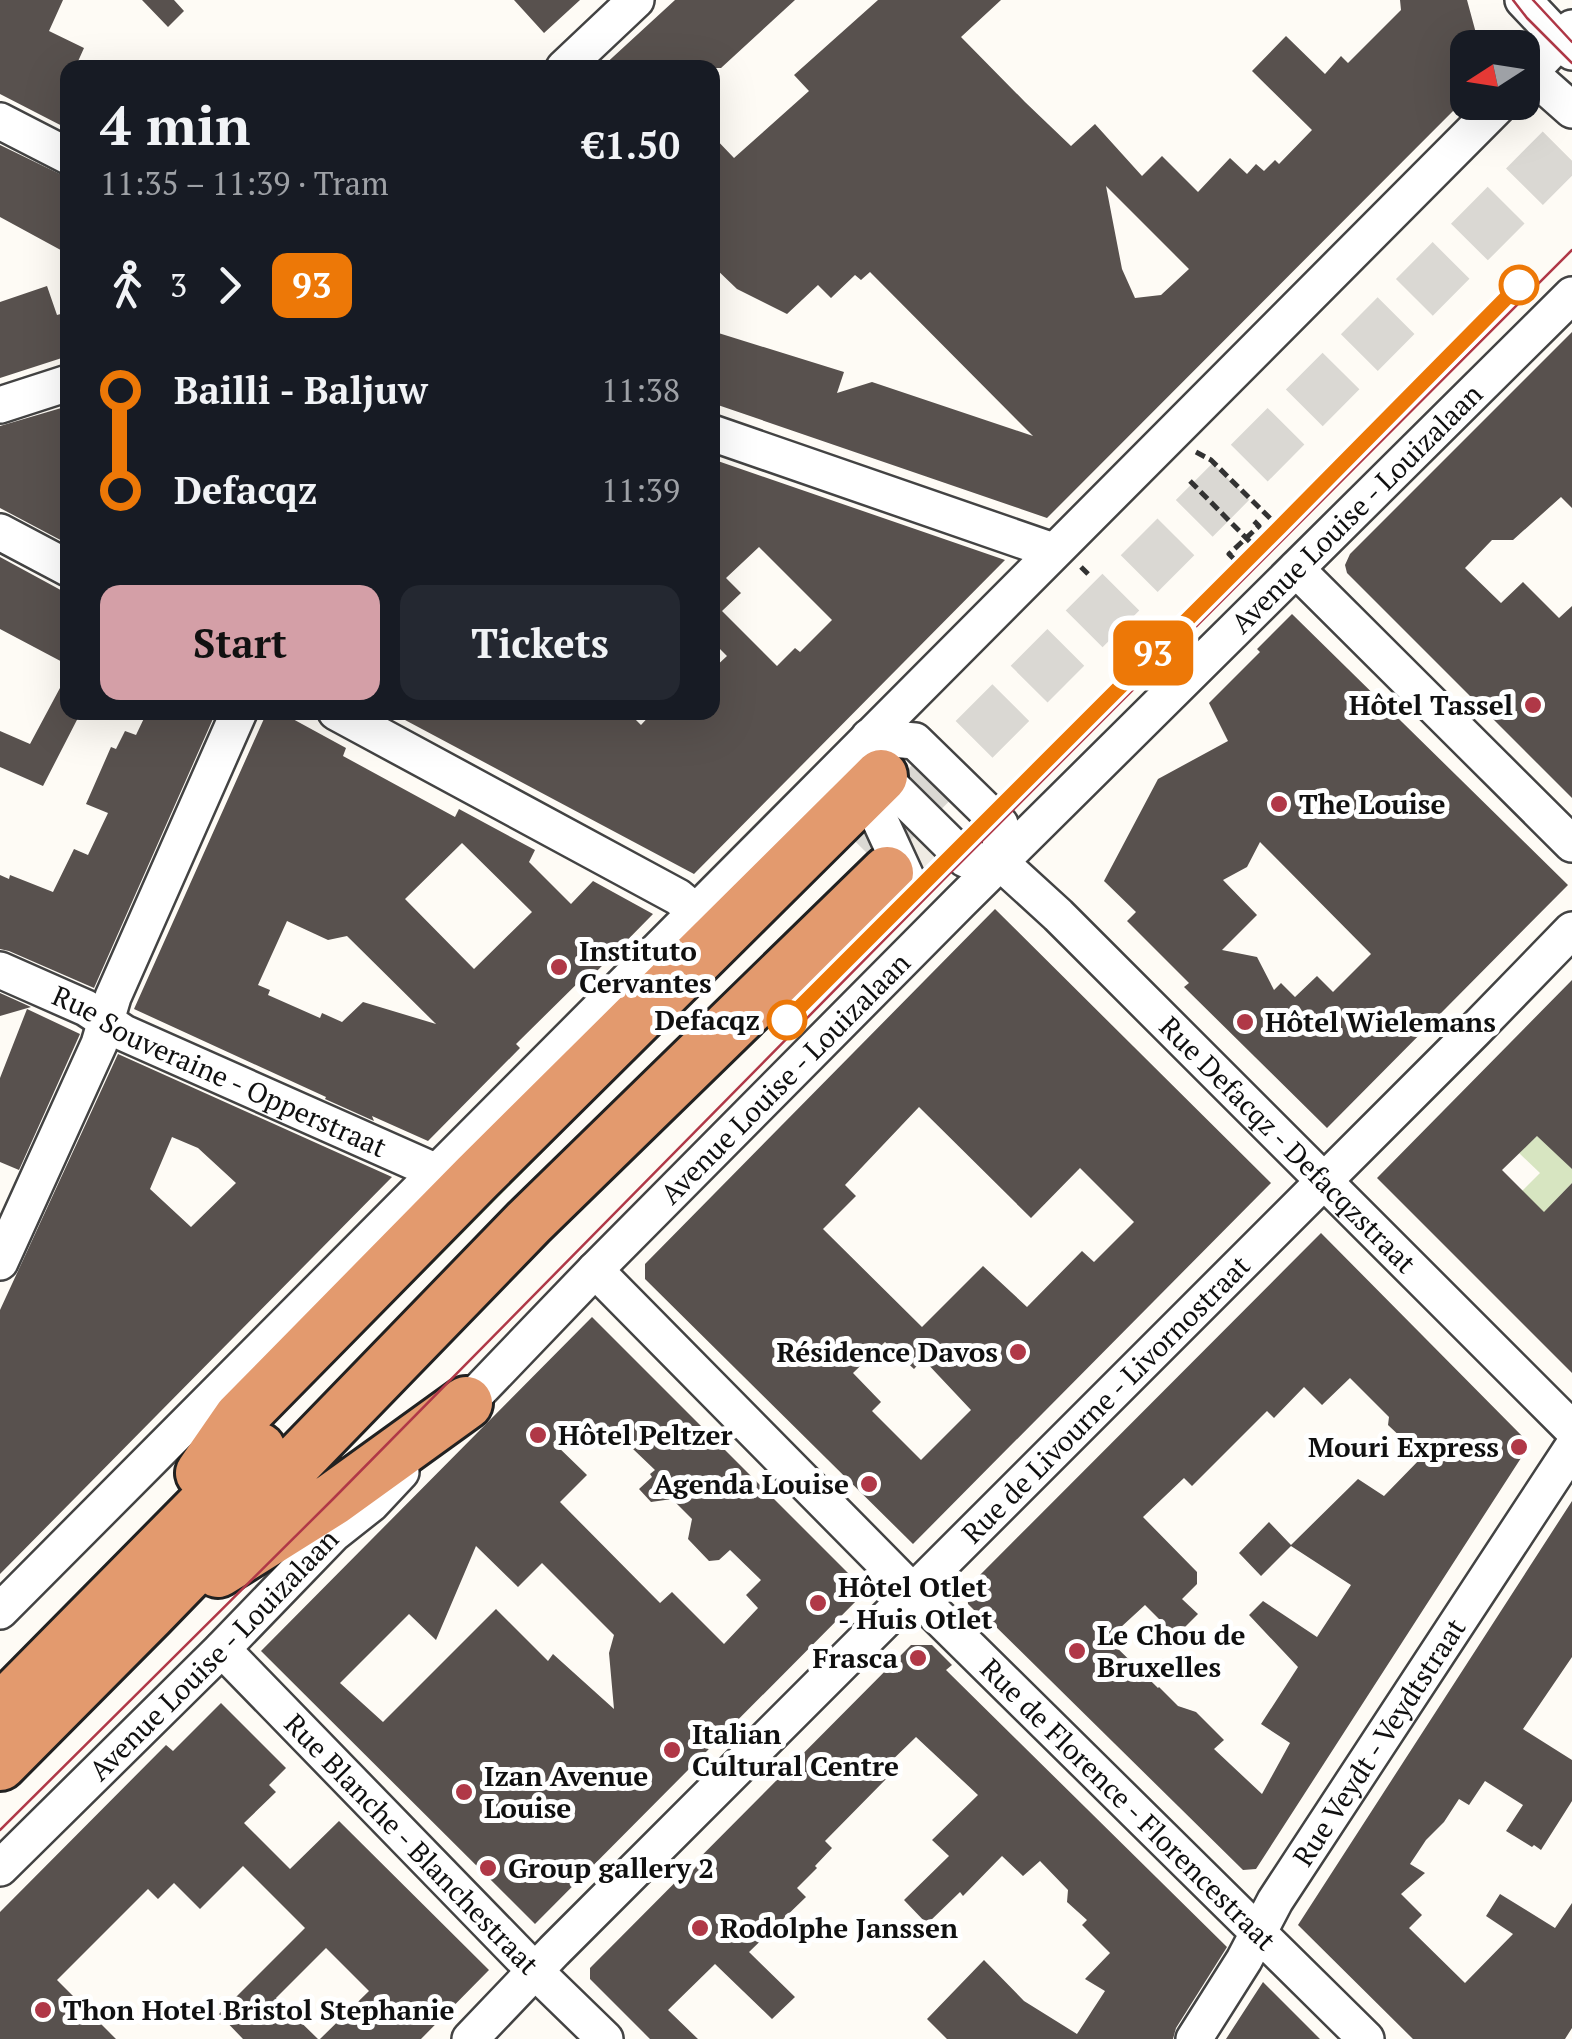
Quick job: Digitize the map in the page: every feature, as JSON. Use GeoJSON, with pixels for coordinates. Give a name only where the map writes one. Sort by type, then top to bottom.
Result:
{"type":"FeatureCollection","features":[{"type":"Feature","properties":{"kind":"highway"},"geometry":{"type":"LineString","coordinates":[[136,1600],[237,1397],[289,1345],[464,1190],[889,751]]}},
{"type":"Feature","properties":{"kind":"highway"},"geometry":{"type":"LineString","coordinates":[[0,1764],[136,1600],[495,1209],[905,868]]}},
{"type":"Feature","properties":{"kind":"highway"},"geometry":{"type":"LineString","coordinates":[[0,1711],[136,1600],[333,1499],[466,1403]]}},
{"type":"Feature","properties":{"kind":"street"},"geometry":{"type":"LineString","coordinates":[[572,60],[636,0]]}},
{"type":"Feature","properties":{"kind":"street"},"geometry":{"type":"LineString","coordinates":[[1528,7],[1569,34],[1540,63]]}},
{"type":"Feature","properties":{"kind":"street"},"geometry":{"type":"LineString","coordinates":[[1540,87],[1572,110]]}},
{"type":"Feature","properties":{"kind":"street"},"geometry":{"type":"LineString","coordinates":[[289,1345],[438,1172],[696,912],[889,751],[1054,551],[1484,120]]}},
{"type":"Feature","properties":{"kind":"street"},"geometry":{"type":"LineString","coordinates":[[0,121],[60,152]]}},
{"type":"Feature","properties":{"kind":"street","name":"Avenue Louise - Louizalaan"},"geometry":{"type":"LineString","coordinates":[[0,1868],[333,1534],[371,1504],[595,1270],[1268,594],[1572,295]]}},
{"type":"Feature","properties":{"kind":"street"},"geometry":{"type":"LineString","coordinates":[[0,405],[60,386]]}},
{"type":"Feature","properties":{"kind":"street"},"geometry":{"type":"LineString","coordinates":[[720,436],[1054,551]]}},
{"type":"Feature","properties":{"kind":"street"},"geometry":{"type":"LineString","coordinates":[[0,532],[60,564]]}},
{"type":"Feature","properties":{"kind":"street"},"geometry":{"type":"LineString","coordinates":[[1296,569],[1572,844]]}},
{"type":"Feature","properties":{"kind":"street"},"geometry":{"type":"LineString","coordinates":[[0,1262],[236,720]]}},
{"type":"Feature","properties":{"kind":"street"},"geometry":{"type":"LineString","coordinates":[[351,720],[678,896],[696,912]]}},
{"type":"Feature","properties":{"kind":"street"},"geometry":{"type":"LineString","coordinates":[[889,751],[1000,824],[1001,864],[964,859],[889,751]]}},
{"type":"Feature","properties":{"kind":"street","name":"Rue Defacqz - Defacqzstraat"},"geometry":{"type":"LineString","coordinates":[[1001,864],[1058,916],[1572,1429]]}},
{"type":"Feature","properties":{"kind":"street","name":"Rue de Livourne - Livornostraat"},"geometry":{"type":"LineString","coordinates":[[470,2039],[1572,930]]}},
{"type":"Feature","properties":{"kind":"street","name":"Rue Souveraine - Opperstraat"},"geometry":{"type":"LineString","coordinates":[[0,970],[86,1008],[124,1032],[438,1172]]}},
{"type":"Feature","properties":{"kind":"street","name":"Rue de Florence - Florencestraat"},"geometry":{"type":"LineString","coordinates":[[595,1270],[913,1592],[1366,2039]]}},
{"type":"Feature","properties":{"kind":"street"},"geometry":{"type":"LineString","coordinates":[[0,1611],[237,1397]]}},
{"type":"Feature","properties":{"kind":"street","name":"Rue Veydt - Veydtstraat"},"geometry":{"type":"LineString","coordinates":[[1194,2039],[1296,1868],[1572,1448]]}},
{"type":"Feature","properties":{"kind":"street","name":"Rue Blanche - Blanchestraat"},"geometry":{"type":"LineString","coordinates":[[222,1649],[605,2039]]}},
{"type":"Feature","properties":{"kind":"path"},"geometry":{"type":"LineString","coordinates":[[1190,481],[1276,568],[1296,569],[1300,550],[1212,460]]}},
{"type":"Feature","properties":{"kind":"path"},"geometry":{"type":"LineString","coordinates":[[1234,559],[1229,554],[1259,526],[1251,518]]}},
{"type":"Feature","properties":{"kind":"green space"},"geometry":{"type":"Polygon","coordinates":[[[561,1127],[564,1131],[236,1462],[229,1457],[561,1127]]]}},
{"type":"Feature","properties":{"kind":"green space"},"geometry":{"type":"Polygon","coordinates":[[[1538,1135],[1572,1169],[1572,1183],[1553,1203],[1572,1269],[1515,1198],[1540,1173],[1519,1153],[1538,1135]]]}},
{"type":"Feature","properties":{"kind":"shaded area"},"geometry":{"type":"Polygon","coordinates":[[[878,798],[942,853],[905,892],[854,840],[849,840],[878,798]]]}},
{"type":"Feature","properties":{"kind":"building"},"geometry":{"type":"Polygon","coordinates":[[[0,0],[63,0],[49,31],[84,48],[79,60],[60,60],[60,125],[0,94],[0,0]]]}},
{"type":"Feature","properties":{"kind":"building"},"geometry":{"type":"Polygon","coordinates":[[[142,0],[174,0],[184,11],[168,27],[142,0]]]}},
{"type":"Feature","properties":{"kind":"building"},"geometry":{"type":"Polygon","coordinates":[[[514,0],[580,0],[544,33],[514,0]]]}},
{"type":"Feature","properties":{"kind":"building"},"geometry":{"type":"Polygon","coordinates":[[[675,0],[795,0],[721,68],[720,60],[610,60],[675,0]]]}},
{"type":"Feature","properties":{"kind":"building"},"geometry":{"type":"Polygon","coordinates":[[[878,0],[1001,0],[961,37],[1025,102],[1071,146],[1095,124],[1142,176],[1162,156],[1198,192],[1230,158],[1247,174],[1256,164],[1264,171],[1275,160],[1279,164],[1312,130],[1252,71],[1286,36],[1325,74],[1341,56],[1348,63],[1401,10],[1400,0],[1467,0],[1475,30],[1450,30],[1450,114],[1047,518],[720,406],[720,333],[844,372],[837,393],[872,382],[1033,436],[870,272],[861,280],[855,275],[831,298],[818,285],[787,314],[737,289],[720,273],[720,143],[734,158],[809,91],[794,75],[878,0]],[[1106,186],[1122,269],[1135,298],[1161,295],[1189,269],[1106,186]]]}},
{"type":"Feature","properties":{"kind":"building"},"geometry":{"type":"Polygon","coordinates":[[[0,145],[60,174],[60,250],[0,217],[0,145]]]}},
{"type":"Feature","properties":{"kind":"building"},"geometry":{"type":"Polygon","coordinates":[[[47,286],[57,315],[60,314],[60,359],[0,378],[0,302],[47,286]]]}},
{"type":"Feature","properties":{"kind":"building"},"geometry":{"type":"Polygon","coordinates":[[[1572,332],[1572,508],[1561,497],[1513,540],[1492,540],[1465,568],[1501,603],[1523,582],[1559,618],[1572,606],[1572,798],[1347,573],[1345,565],[1350,554],[1572,332]]]}},
{"type":"Feature","properties":{"kind":"building"},"geometry":{"type":"Polygon","coordinates":[[[60,408],[60,540],[0,508],[0,426],[60,408]]]}},
{"type":"Feature","properties":{"kind":"building"},"geometry":{"type":"Polygon","coordinates":[[[720,462],[1005,560],[694,874],[405,720],[636,720],[641,725],[646,720],[720,720],[720,663],[727,656],[720,649],[720,462]],[[759,547],[726,578],[741,593],[722,611],[777,666],[795,648],[800,652],[832,620],[759,547]]]}},
{"type":"Feature","properties":{"kind":"building"},"geometry":{"type":"Polygon","coordinates":[[[0,557],[60,590],[60,661],[0,629],[0,557]]]}},
{"type":"Feature","properties":{"kind":"building"},"geometry":{"type":"Polygon","coordinates":[[[1292,614],[1568,885],[1327,1128],[1184,987],[1189,983],[1127,921],[1136,912],[1104,881],[1158,779],[1228,741],[1209,703],[1260,652],[1257,649],[1292,614]],[[1260,842],[1247,867],[1223,880],[1257,915],[1222,950],[1257,957],[1274,990],[1281,983],[1295,997],[1317,976],[1333,992],[1371,954],[1260,842]]]}},
{"type":"Feature","properties":{"kind":"building"},"geometry":{"type":"Polygon","coordinates":[[[60,688],[60,720],[77,720],[43,786],[0,767],[0,731],[30,744],[60,688]]]}},
{"type":"Feature","properties":{"kind":"building"},"geometry":{"type":"Polygon","coordinates":[[[143,720],[212,720],[94,988],[0,949],[0,875],[9,879],[10,875],[53,892],[74,849],[88,855],[108,813],[86,804],[111,747],[116,749],[125,731],[136,735],[143,720]]]}},
{"type":"Feature","properties":{"kind":"building"},"geometry":{"type":"Polygon","coordinates":[[[263,720],[295,720],[346,748],[343,756],[455,817],[459,809],[535,850],[529,862],[571,904],[593,881],[653,914],[516,1044],[520,1048],[428,1141],[372,1116],[374,1121],[134,1009],[263,720]],[[462,843],[405,899],[474,969],[532,912],[462,843]],[[287,921],[258,985],[270,990],[268,995],[320,1018],[322,1013],[342,1022],[363,1002],[436,1024],[347,936],[328,940],[287,921]]]}},
{"type":"Feature","properties":{"kind":"building"},"geometry":{"type":"Polygon","coordinates":[[[995,909],[1271,1183],[913,1544],[645,1279],[645,1264],[995,909]],[[919,1107],[845,1185],[856,1196],[823,1229],[922,1327],[983,1266],[1027,1307],[1082,1251],[1094,1262],[1134,1222],[1080,1168],[1031,1218],[919,1107]],[[885,1342],[853,1373],[881,1402],[872,1411],[921,1460],[971,1410],[923,1359],[914,1369],[885,1342]]]}},
{"type":"Feature","properties":{"kind":"building"},"geometry":{"type":"Polygon","coordinates":[[[1572,980],[1572,1169],[1537,1136],[1502,1170],[1544,1212],[1572,1183],[1572,1373],[1377,1178],[1572,980]]]}},
{"type":"Feature","properties":{"kind":"building"},"geometry":{"type":"Polygon","coordinates":[[[0,993],[31,1007],[0,1016],[0,993]]]}},
{"type":"Feature","properties":{"kind":"building"},"geometry":{"type":"Polygon","coordinates":[[[27,1009],[80,1034],[19,1170],[0,1162],[0,1078],[27,1009]]]}},
{"type":"Feature","properties":{"kind":"building"},"geometry":{"type":"Polygon","coordinates":[[[118,1054],[392,1177],[0,1574],[0,1310],[118,1054]],[[172,1137],[150,1189],[191,1227],[236,1183],[198,1148],[172,1137]]]}},
{"type":"Feature","properties":{"kind":"building"},"geometry":{"type":"Polygon","coordinates":[[[1321,1233],[1530,1444],[1256,1869],[1243,1870],[986,1617],[984,1620],[968,1604],[967,1588],[1321,1233]],[[1350,1378],[1322,1405],[1304,1387],[1274,1418],[1267,1411],[1192,1486],[1184,1478],[1143,1517],[1197,1572],[1197,1584],[1182,1599],[1198,1614],[1176,1636],[1145,1605],[1108,1639],[1178,1706],[1196,1712],[1224,1740],[1214,1749],[1262,1794],[1290,1743],[1261,1724],[1298,1667],[1249,1615],[1263,1601],[1317,1637],[1351,1585],[1291,1546],[1261,1576],[1239,1553],[1269,1522],[1291,1545],[1358,1479],[1384,1496],[1422,1457],[1388,1425],[1389,1417],[1350,1378]]]}},
{"type":"Feature","properties":{"kind":"building"},"geometry":{"type":"Polygon","coordinates":[[[592,1317],[866,1591],[535,1924],[261,1651],[592,1317]],[[611,1428],[599,1443],[553,1442],[587,1475],[560,1502],[660,1603],[672,1592],[724,1644],[758,1608],[746,1595],[761,1580],[730,1550],[719,1560],[709,1561],[688,1539],[692,1519],[672,1499],[651,1502],[639,1489],[655,1470],[611,1428]],[[476,1546],[436,1640],[409,1614],[340,1683],[383,1722],[496,1609],[548,1661],[553,1654],[614,1709],[609,1653],[614,1635],[542,1563],[518,1587],[476,1546]]]}},
{"type":"Feature","properties":{"kind":"building"},"geometry":{"type":"Polygon","coordinates":[[[1572,1501],[1572,1657],[1523,1729],[1572,1760],[1572,1801],[1541,1850],[1506,1831],[1523,1805],[1485,1781],[1469,1805],[1459,1799],[1426,1840],[1410,1864],[1425,1873],[1401,1894],[1422,1915],[1409,1928],[1465,1983],[1513,1934],[1486,1916],[1500,1894],[1555,1928],[1572,1903],[1572,2028],[1565,2039],[1413,2039],[1298,1925],[1572,1501]]]}},
{"type":"Feature","properties":{"kind":"building"},"geometry":{"type":"Polygon","coordinates":[[[911,1645],[932,1645],[952,1665],[946,1670],[1227,1947],[1173,2039],[947,2039],[927,2019],[984,1960],[1024,2001],[1077,2034],[1105,1991],[1085,1979],[1110,1953],[1082,1925],[1087,1920],[1067,1902],[1068,1890],[1040,1861],[1023,1876],[1002,1856],[963,1896],[960,1892],[927,1924],[904,1900],[949,1856],[932,1840],[978,1795],[916,1737],[882,1770],[889,1776],[825,1841],[832,1848],[797,1888],[806,1897],[749,1952],[795,1997],[772,2019],[715,1964],[668,2010],[698,2039],[650,2039],[590,1979],[590,1968],[911,1645]]]}},
{"type":"Feature","properties":{"kind":"building"},"geometry":{"type":"Polygon","coordinates":[[[221,1703],[286,1768],[269,1785],[276,1792],[244,1823],[290,1869],[339,1821],[489,1970],[421,2039],[320,2039],[369,1991],[326,1948],[276,1998],[318,2039],[243,2039],[219,2014],[305,1928],[243,1866],[200,1909],[174,1883],[158,1899],[148,1889],[57,1980],[116,2039],[0,2039],[0,1912],[166,1745],[173,1751],[221,1703]]]}},
{"type":"Feature","properties":{"kind":"building"},"geometry":{"type":"Polygon","coordinates":[[[1263,1982],[1320,2039],[1226,2039],[1263,1982]]]}},
{"type":"Feature","properties":{"kind":"tunnel"},"geometry":{"type":"LineString","coordinates":[[864,850],[1572,139]]}},
{"type":"Feature","properties":{"kind":"tram line"},"geometry":{"type":"LineString","coordinates":[[1513,0],[1572,63]]}},
{"type":"Feature","properties":{"kind":"tram line"},"geometry":{"type":"LineString","coordinates":[[1533,0],[1572,42]]}},
{"type":"Feature","properties":{"kind":"tram line"},"geometry":{"type":"LineString","coordinates":[[0,1830],[1572,250]]}},
{"type":"Feature","properties":{"kind":"tram line","name":"93"},"geometry":{"type":"LineString","coordinates":[[787,1020],[1519,285]]}},
{"type":"Feature","properties":{"kind":"place","name":"Hôtel Tassel"},"geometry":{"type":"Point","coordinates":[1533,705]}},
{"type":"Feature","properties":{"kind":"place","name":"The Louise"},"geometry":{"type":"Point","coordinates":[1279,804]}},
{"type":"Feature","properties":{"kind":"place","name":"Instituto Cervantes"},"geometry":{"type":"Point","coordinates":[559,967]}},
{"type":"Feature","properties":{"kind":"place","name":"Defacqz"},"geometry":{"type":"Point","coordinates":[787,1020]}},
{"type":"Feature","properties":{"kind":"place","name":"Hôtel Wielemans"},"geometry":{"type":"Point","coordinates":[1245,1022]}},
{"type":"Feature","properties":{"kind":"place","name":"Résidence Davos"},"geometry":{"type":"Point","coordinates":[1018,1352]}},
{"type":"Feature","properties":{"kind":"place","name":"Hôtel Peltzer"},"geometry":{"type":"Point","coordinates":[538,1435]}},
{"type":"Feature","properties":{"kind":"place","name":"Mouri Express"},"geometry":{"type":"Point","coordinates":[1519,1447]}},
{"type":"Feature","properties":{"kind":"place","name":"Agenda Louise"},"geometry":{"type":"Point","coordinates":[869,1484]}},
{"type":"Feature","properties":{"kind":"place","name":"Hôtel Otlet - Huis Otlet"},"geometry":{"type":"Point","coordinates":[818,1603]}},
{"type":"Feature","properties":{"kind":"place","name":"Le Chou de Bruxelles"},"geometry":{"type":"Point","coordinates":[1077,1651]}},
{"type":"Feature","properties":{"kind":"place","name":"Frasca"},"geometry":{"type":"Point","coordinates":[918,1658]}},
{"type":"Feature","properties":{"kind":"place","name":"Italian Cultural Centre"},"geometry":{"type":"Point","coordinates":[672,1750]}},
{"type":"Feature","properties":{"kind":"place","name":"Izan Avenue Louise"},"geometry":{"type":"Point","coordinates":[464,1792]}},
{"type":"Feature","properties":{"kind":"place","name":"Group gallery 2"},"geometry":{"type":"Point","coordinates":[488,1868]}},
{"type":"Feature","properties":{"kind":"place","name":"Rodolphe Janssen"},"geometry":{"type":"Point","coordinates":[700,1928]}},
{"type":"Feature","properties":{"kind":"place","name":"Thon Hotel Bristol Stephanie"},"geometry":{"type":"Point","coordinates":[43,2010]}}]}
